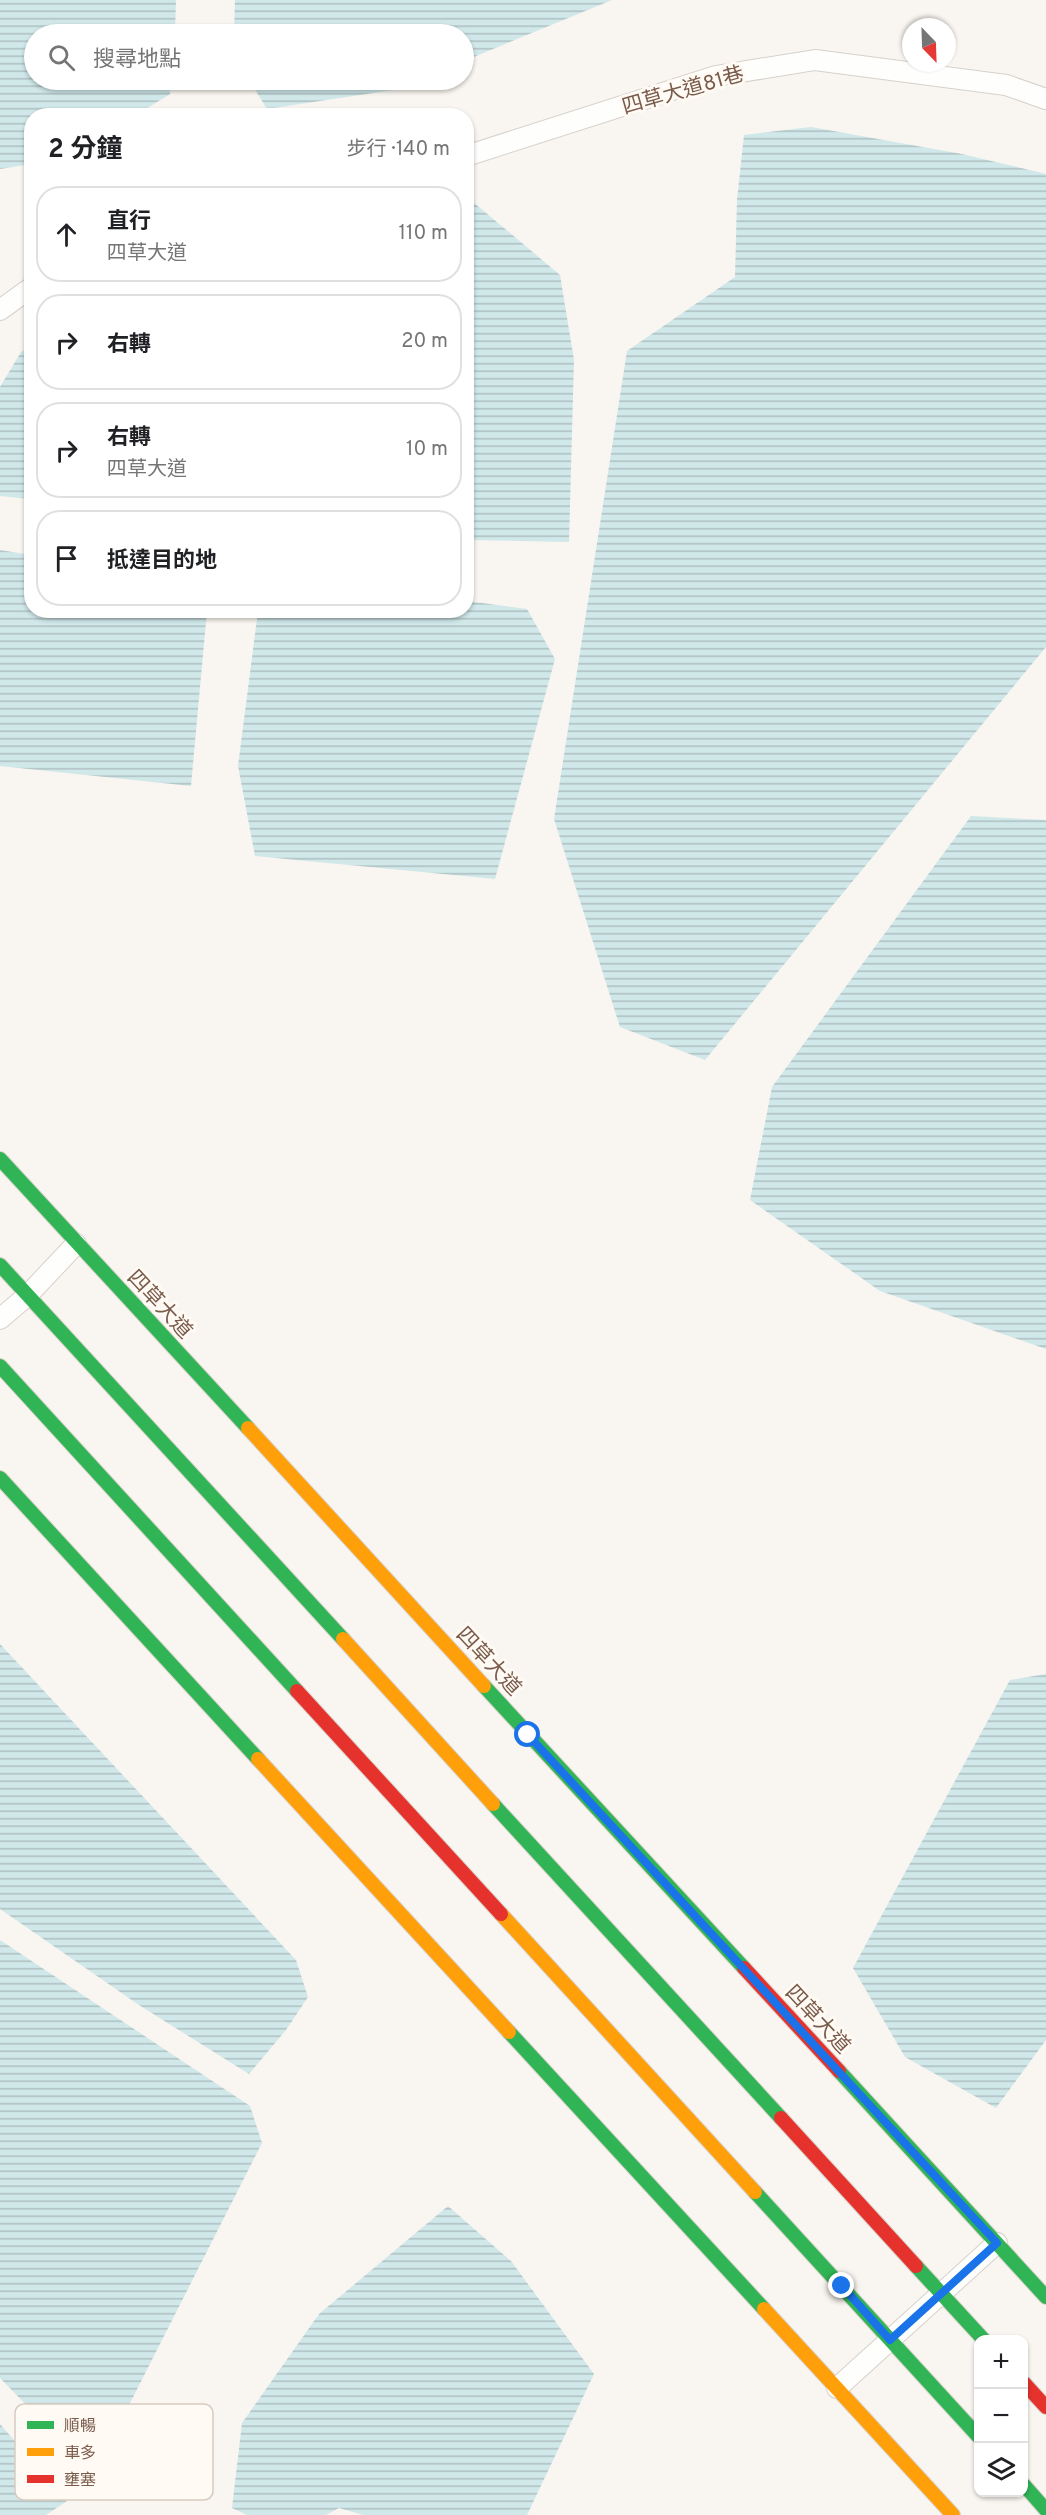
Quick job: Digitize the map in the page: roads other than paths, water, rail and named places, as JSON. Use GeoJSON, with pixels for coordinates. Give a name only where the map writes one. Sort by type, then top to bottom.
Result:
{"type":"FeatureCollection","features":[{"type":"Feature","properties":{"kind":"street","name":"四草大道"},"geometry":{"type":"LineString","coordinates":[[0,1159],[1046,2297]]}},
{"type":"Feature","properties":{"kind":"street"},"geometry":{"type":"LineString","coordinates":[[0,1265],[980,2335]]}},
{"type":"Feature","properties":{"kind":"street"},"geometry":{"type":"LineString","coordinates":[[0,1366],[974,2432]]}},
{"type":"Feature","properties":{"kind":"street"},"geometry":{"type":"LineString","coordinates":[[0,1478],[953,2515]]}},
{"type":"Feature","properties":{"kind":"street"},"geometry":{"type":"LineString","coordinates":[[1028,2388],[1046,2407]]}},
{"type":"Feature","properties":{"kind":"street"},"geometry":{"type":"LineString","coordinates":[[1028,2490],[1046,2510]]}},
{"type":"Feature","properties":{"kind":"lane","name":"四草大道81巷"},"geometry":{"type":"LineString","coordinates":[[474,153],[716,76],[814,60],[1006,85],[1046,99]]}},
{"type":"Feature","properties":{"kind":"lane"},"geometry":{"type":"LineString","coordinates":[[0,310],[24,293]]}},
{"type":"Feature","properties":{"kind":"lane"},"geometry":{"type":"LineString","coordinates":[[0,1319],[27,1296],[76,1244]]}},
{"type":"Feature","properties":{"kind":"lane"},"geometry":{"type":"LineString","coordinates":[[837,2388],[997,2243]]}},
{"type":"Feature","properties":{"kind":"water"},"geometry":{"type":"Polygon","coordinates":[[[0,0],[176,0],[175,24],[24,24],[24,90],[170,90],[170,94],[147,108],[24,108],[24,165],[0,169],[0,0]]]}},
{"type":"Feature","properties":{"kind":"water"},"geometry":{"type":"Polygon","coordinates":[[[235,0],[612,0],[474,57],[474,24],[234,24],[235,0]]]}},
{"type":"Feature","properties":{"kind":"water"},"geometry":{"type":"Polygon","coordinates":[[[255,90],[393,90],[274,108],[266,108],[255,90]]]}},
{"type":"Feature","properties":{"kind":"water"},"geometry":{"type":"Polygon","coordinates":[[[811,127],[962,154],[1046,174],[1046,647],[705,1060],[620,1027],[554,819],[627,351],[735,277],[737,200],[744,135],[811,127]]]}},
{"type":"Feature","properties":{"kind":"water"},"geometry":{"type":"Polygon","coordinates":[[[474,203],[560,275],[574,360],[569,542],[474,540],[474,203]]]}},
{"type":"Feature","properties":{"kind":"water"},"geometry":{"type":"Polygon","coordinates":[[[24,350],[24,498],[0,496],[0,387],[24,350]]]}},
{"type":"Feature","properties":{"kind":"water"},"geometry":{"type":"Polygon","coordinates":[[[0,550],[24,554],[24,618],[206,618],[191,786],[0,766],[0,550]]]}},
{"type":"Feature","properties":{"kind":"water"},"geometry":{"type":"Polygon","coordinates":[[[474,602],[527,609],[555,659],[495,879],[255,856],[238,766],[257,618],[474,618],[474,602]]]}},
{"type":"Feature","properties":{"kind":"water"},"geometry":{"type":"Polygon","coordinates":[[[971,816],[1046,820],[1046,1349],[880,1291],[750,1200],[772,1087],[971,816]]]}},
{"type":"Feature","properties":{"kind":"water"},"geometry":{"type":"Polygon","coordinates":[[[0,1644],[296,1960],[308,1997],[286,2030],[249,2074],[139,2005],[0,1909],[0,1644]]]}},
{"type":"Feature","properties":{"kind":"water"},"geometry":{"type":"Polygon","coordinates":[[[1046,1674],[1046,2040],[996,2108],[905,2057],[853,1968],[1010,1680],[1046,1674]]]}},
{"type":"Feature","properties":{"kind":"water"},"geometry":{"type":"Polygon","coordinates":[[[0,1940],[250,2106],[262,2143],[130,2404],[25,2404],[0,2378],[0,1940]]]}},
{"type":"Feature","properties":{"kind":"water"},"geometry":{"type":"Polygon","coordinates":[[[448,2206],[511,2261],[594,2374],[527,2515],[363,2515],[339,2508],[326,2515],[247,2515],[232,2508],[242,2423],[319,2314],[448,2206]]]}},
{"type":"Feature","properties":{"kind":"water"},"geometry":{"type":"Polygon","coordinates":[[[0,2424],[15,2441],[15,2500],[67,2501],[46,2515],[0,2515],[0,2424]]]}}]}
